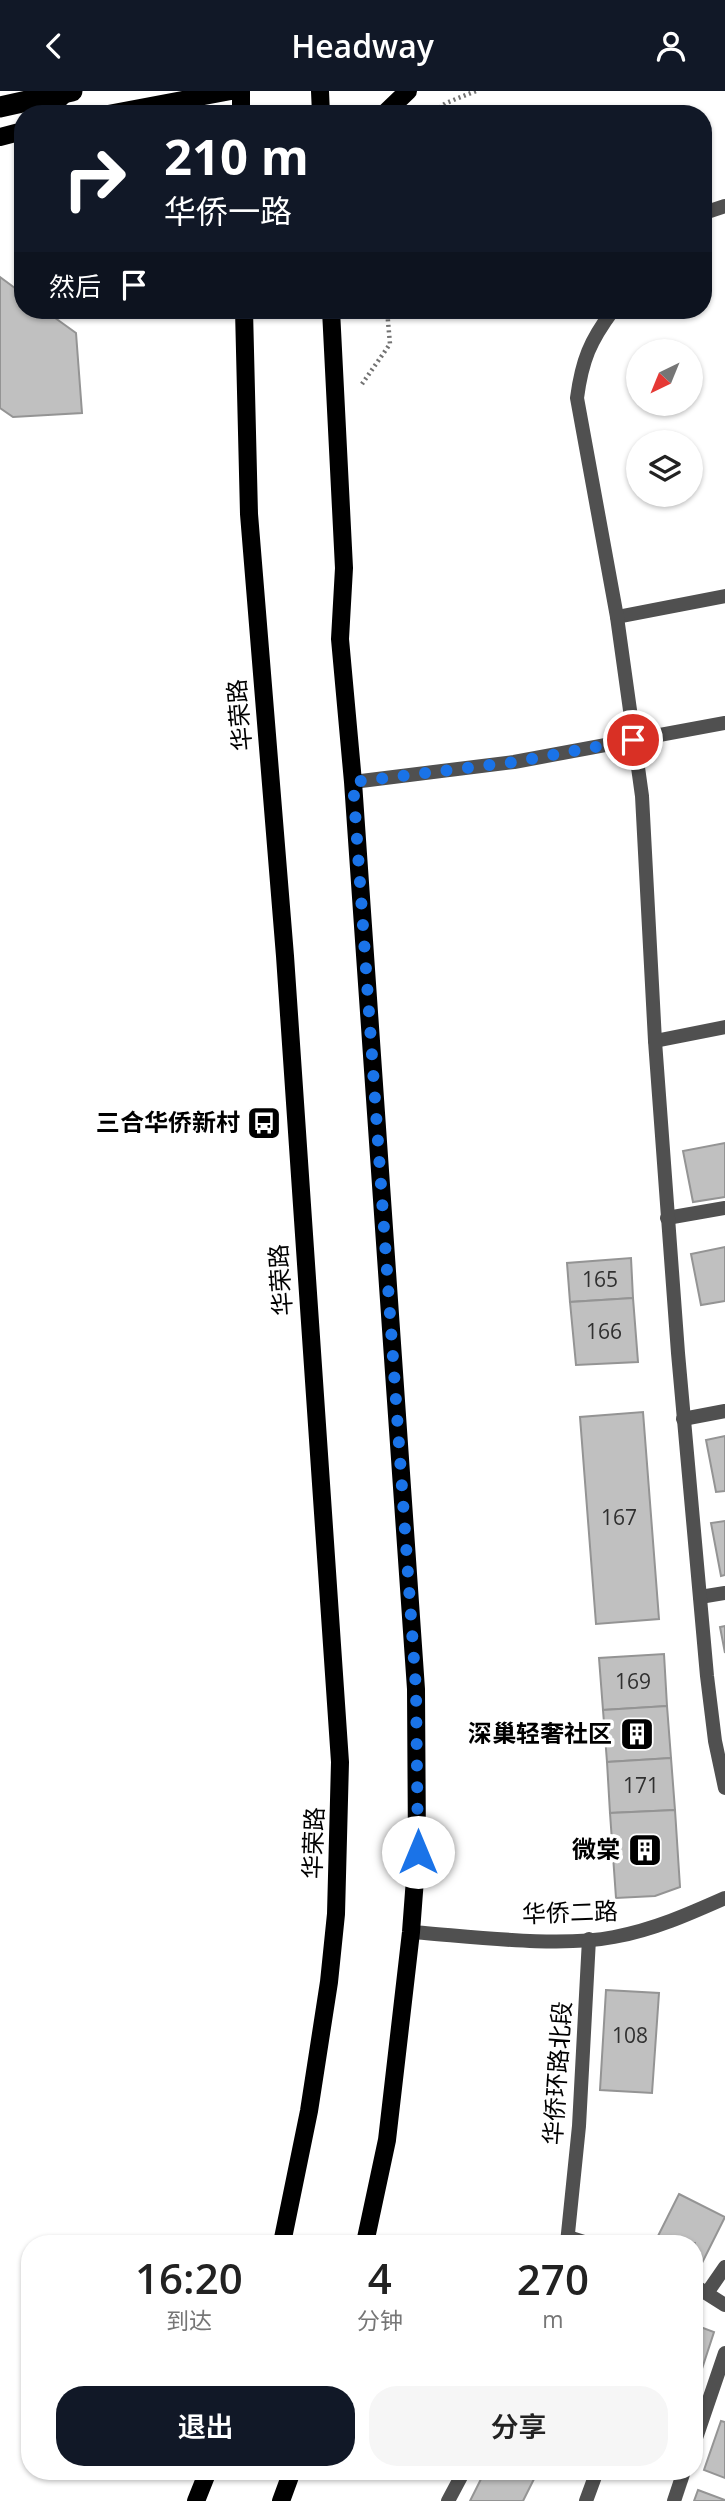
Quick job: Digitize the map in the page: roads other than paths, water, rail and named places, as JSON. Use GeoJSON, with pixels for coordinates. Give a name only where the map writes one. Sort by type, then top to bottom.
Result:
{"type":"FeatureCollection","features":[{"type":"Feature","properties":{"kind":"highway"},"geometry":{"type":"LineString","coordinates":[[0,107],[69,91]]}},
{"type":"Feature","properties":{"kind":"main road"},"geometry":{"type":"LineString","coordinates":[[54,105],[69,91]]}},
{"type":"Feature","properties":{"kind":"main road"},"geometry":{"type":"LineString","coordinates":[[156,105],[231,91]]}},
{"type":"Feature","properties":{"kind":"main road"},"geometry":{"type":"LineString","coordinates":[[393,105],[408,91]]}},
{"type":"Feature","properties":{"kind":"main road","name":"华荣路"},"geometry":{"type":"LineString","coordinates":[[244,319],[248,515],[285,955],[340,1762],[336,1914],[329,1982],[309,2111],[284,2235]]}},
{"type":"Feature","properties":{"kind":"main road"},"geometry":{"type":"LineString","coordinates":[[331,319],[344,568],[340,639],[353,782],[416,1689],[418,1852],[411,1932],[387,2140],[367,2235]]}},
{"type":"Feature","properties":{"kind":"main road"},"geometry":{"type":"LineString","coordinates":[[196,2501],[204,2480]]}},
{"type":"Feature","properties":{"kind":"main road"},"geometry":{"type":"LineString","coordinates":[[281,2501],[289,2480]]}},
{"type":"Feature","properties":{"kind":"street"},"geometry":{"type":"LineString","coordinates":[[606,319],[581,363],[577,398],[617,617],[642,796],[655,1041],[683,1419],[715,1741],[725,1788]]}},
{"type":"Feature","properties":{"kind":"street"},"geometry":{"type":"LineString","coordinates":[[617,617],[725,596]]}},
{"type":"Feature","properties":{"kind":"street"},"geometry":{"type":"LineString","coordinates":[[353,782],[514,762],[725,723]]}},
{"type":"Feature","properties":{"kind":"street"},"geometry":{"type":"LineString","coordinates":[[655,1041],[725,1027]]}},
{"type":"Feature","properties":{"kind":"street"},"geometry":{"type":"LineString","coordinates":[[667,1218],[725,1208]]}},
{"type":"Feature","properties":{"kind":"street"},"geometry":{"type":"LineString","coordinates":[[683,1419],[725,1412]]}},
{"type":"Feature","properties":{"kind":"street"},"geometry":{"type":"LineString","coordinates":[[700,1597],[725,1594]]}},
{"type":"Feature","properties":{"kind":"street","name":"华侨二路"},"geometry":{"type":"LineString","coordinates":[[411,1932],[546,1940],[611,1938],[646,1930],[725,1898]]}},
{"type":"Feature","properties":{"kind":"street","name":"华侨环路北段"},"geometry":{"type":"LineString","coordinates":[[569,2235],[589,1939]]}},
{"type":"Feature","properties":{"kind":"street"},"geometry":{"type":"LineString","coordinates":[[703,2287],[725,2267]]}},
{"type":"Feature","properties":{"kind":"street"},"geometry":{"type":"LineString","coordinates":[[703,2290],[725,2305]]}},
{"type":"Feature","properties":{"kind":"street"},"geometry":{"type":"LineString","coordinates":[[703,2418],[725,2353]]}},
{"type":"Feature","properties":{"kind":"street"},"geometry":{"type":"LineString","coordinates":[[448,2501],[459,2480]]}},
{"type":"Feature","properties":{"kind":"street"},"geometry":{"type":"LineString","coordinates":[[586,2501],[594,2480]]}},
{"type":"Feature","properties":{"kind":"street"},"geometry":{"type":"LineString","coordinates":[[674,2501],[681,2480]]}},
{"type":"Feature","properties":{"kind":"place","name":"三合华侨新村"},"geometry":{"type":"Point","coordinates":[264,1123]}},
{"type":"Feature","properties":{"kind":"place","name":"深巢轻奢社区"},"geometry":{"type":"Point","coordinates":[637,1734]}},
{"type":"Feature","properties":{"kind":"place","name":"微棠"},"geometry":{"type":"Point","coordinates":[645,1850]}}]}
